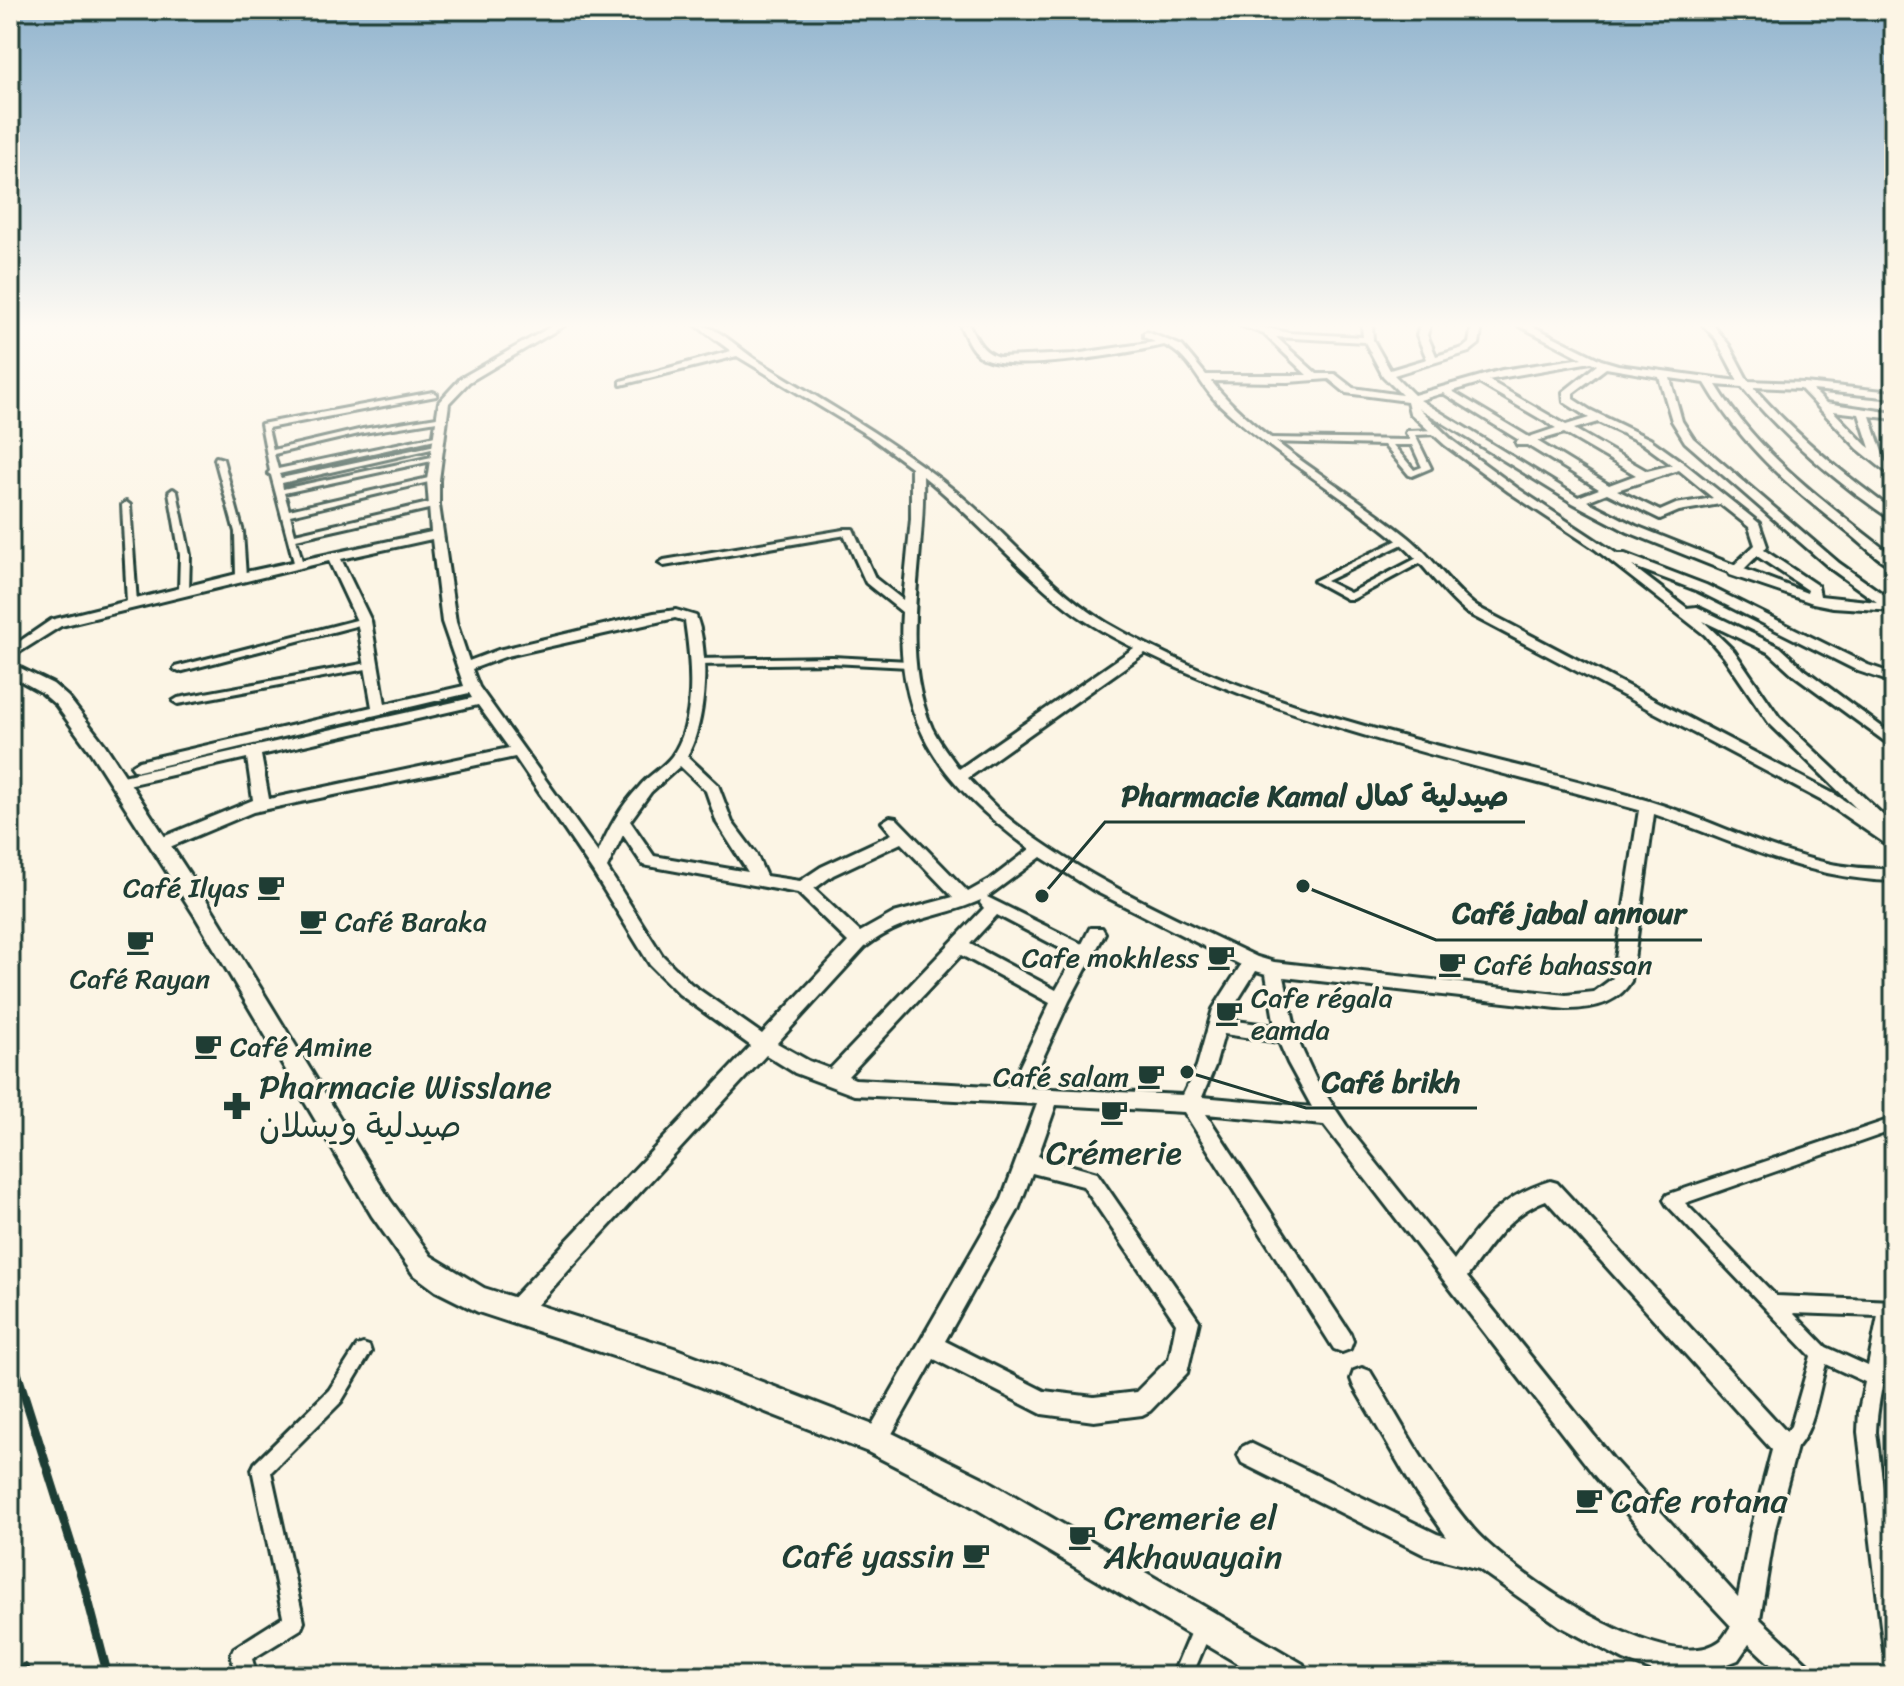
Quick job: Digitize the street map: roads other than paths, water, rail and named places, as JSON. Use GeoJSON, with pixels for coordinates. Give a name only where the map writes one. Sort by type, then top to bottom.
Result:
{"type":"FeatureCollection","features":[{"type":"Feature","properties":{"kind":"street"},"geometry":{"type":"LineString","coordinates":[[298,564],[272,473],[264,426],[382,404]]}},
{"type":"Feature","properties":{"kind":"street"},"geometry":{"type":"LineString","coordinates":[[445,404],[433,480],[433,505],[449,622],[464,667],[476,694],[599,868],[656,960],[694,997],[763,1044],[832,1080],[876,1089],[1189,1104],[1331,1117]]}},
{"type":"Feature","properties":{"kind":"street"},"geometry":{"type":"LineString","coordinates":[[823,404],[873,434],[957,498],[1053,591],[1081,612],[1220,684],[1337,725],[1647,806],[1796,863],[1851,875],[1894,875]]}},
{"type":"Feature","properties":{"kind":"street"},"geometry":{"type":"LineString","coordinates":[[1226,404],[1269,440],[1404,540],[1424,558],[1455,597],[1484,617],[1831,799],[1893,842]]}},
{"type":"Feature","properties":{"kind":"street"},"geometry":{"type":"LineString","coordinates":[[1413,404],[1414,411],[1436,432],[1513,490],[1679,605],[1719,641],[1774,720],[1873,814],[1893,842]]}},
{"type":"Feature","properties":{"kind":"street"},"geometry":{"type":"LineString","coordinates":[[1420,404],[1577,501],[1734,572],[1813,599],[1848,605],[1893,607]]}},
{"type":"Feature","properties":{"kind":"street"},"geometry":{"type":"LineString","coordinates":[[1466,404],[1609,490],[1660,515],[1676,508],[1722,500]]}},
{"type":"Feature","properties":{"kind":"street"},"geometry":{"type":"LineString","coordinates":[[1519,404],[1645,475]]}},
{"type":"Feature","properties":{"kind":"street"},"geometry":{"type":"LineString","coordinates":[[1572,404],[1646,441],[1755,526],[1761,540],[1758,551],[1734,572]]}},
{"type":"Feature","properties":{"kind":"street"},"geometry":{"type":"LineString","coordinates":[[1672,404],[1677,421],[1689,440],[1835,566],[1893,607]]}},
{"type":"Feature","properties":{"kind":"street"},"geometry":{"type":"LineString","coordinates":[[1723,404],[1770,465],[1894,563]]}},
{"type":"Feature","properties":{"kind":"street"},"geometry":{"type":"LineString","coordinates":[[1764,404],[1820,463],[1894,516]]}},
{"type":"Feature","properties":{"kind":"street"},"geometry":{"type":"LineString","coordinates":[[1821,404],[1894,475]]}},
{"type":"Feature","properties":{"kind":"street"},"geometry":{"type":"LineString","coordinates":[[1823,406],[1894,416]]}},
{"type":"Feature","properties":{"kind":"street"},"geometry":{"type":"LineString","coordinates":[[1863,411],[1880,464]]}},
{"type":"Feature","properties":{"kind":"street"},"geometry":{"type":"LineString","coordinates":[[270,453],[401,423],[443,418]]}},
{"type":"Feature","properties":{"kind":"street"},"geometry":{"type":"LineString","coordinates":[[1499,451],[1599,418]]}},
{"type":"Feature","properties":{"kind":"street"},"geometry":{"type":"LineString","coordinates":[[300,419],[306,444]]}},
{"type":"Feature","properties":{"kind":"street"},"geometry":{"type":"LineString","coordinates":[[1386,442],[1412,473],[1427,468],[1410,433],[1436,432]]}},
{"type":"Feature","properties":{"kind":"street"},"geometry":{"type":"LineString","coordinates":[[1269,440],[1415,443]]}},
{"type":"Feature","properties":{"kind":"street"},"geometry":{"type":"LineString","coordinates":[[272,473],[437,447]]}},
{"type":"Feature","properties":{"kind":"street"},"geometry":{"type":"LineString","coordinates":[[278,487],[437,447]]}},
{"type":"Feature","properties":{"kind":"street"},"geometry":{"type":"LineString","coordinates":[[219,459],[239,532],[241,577]]}},
{"type":"Feature","properties":{"kind":"street"},"geometry":{"type":"LineString","coordinates":[[917,466],[909,664],[912,695],[936,746],[985,807],[1040,849],[1124,899],[1252,963],[1274,969],[1566,1002],[1602,996],[1622,981],[1647,806]]}},
{"type":"Feature","properties":{"kind":"street"},"geometry":{"type":"LineString","coordinates":[[1577,501],[1645,475],[1681,466]]}},
{"type":"Feature","properties":{"kind":"street"},"geometry":{"type":"LineString","coordinates":[[285,514],[433,480]]}},
{"type":"Feature","properties":{"kind":"street"},"geometry":{"type":"LineString","coordinates":[[173,492],[185,555],[184,590]]}},
{"type":"Feature","properties":{"kind":"street"},"geometry":{"type":"LineString","coordinates":[[126,505],[132,603]]}},
{"type":"Feature","properties":{"kind":"street"},"geometry":{"type":"LineString","coordinates":[[291,538],[433,505]]}},
{"type":"Feature","properties":{"kind":"street"},"geometry":{"type":"LineString","coordinates":[[664,563],[849,532],[870,580],[909,611]]}},
{"type":"Feature","properties":{"kind":"street"},"geometry":{"type":"LineString","coordinates":[[10,654],[56,623],[184,590],[438,534]]}},
{"type":"Feature","properties":{"kind":"street"},"geometry":{"type":"LineString","coordinates":[[1404,540],[1319,581],[1350,597],[1424,558]]}},
{"type":"Feature","properties":{"kind":"street"},"geometry":{"type":"LineString","coordinates":[[1758,551],[1814,589],[1813,599]]}},
{"type":"Feature","properties":{"kind":"street"},"geometry":{"type":"LineString","coordinates":[[1608,553],[1702,588],[1863,668],[1894,679]]}},
{"type":"Feature","properties":{"kind":"street"},"geometry":{"type":"LineString","coordinates":[[333,556],[364,621],[379,709]]}},
{"type":"Feature","properties":{"kind":"street"},"geometry":{"type":"LineString","coordinates":[[1679,605],[1775,650],[1789,665],[1894,743]]}},
{"type":"Feature","properties":{"kind":"street"},"geometry":{"type":"LineString","coordinates":[[464,667],[555,640],[676,614],[691,619],[696,662],[693,690],[696,709],[679,757],[648,786],[621,820],[599,868]]}},
{"type":"Feature","properties":{"kind":"street"},"geometry":{"type":"LineString","coordinates":[[179,669],[364,621]]}},
{"type":"Feature","properties":{"kind":"street"},"geometry":{"type":"LineString","coordinates":[[959,777],[1144,647]]}},
{"type":"Feature","properties":{"kind":"street"},"geometry":{"type":"LineString","coordinates":[[696,662],[832,660],[909,664]]}},
{"type":"Feature","properties":{"kind":"street"},"geometry":{"type":"LineString","coordinates":[[178,701],[373,665]]}},
{"type":"Feature","properties":{"kind":"street"},"geometry":{"type":"LineString","coordinates":[[10,668],[47,688],[62,701],[116,777],[400,1238],[422,1265],[478,1299],[674,1362],[876,1440],[976,1491],[1291,1676]]}},
{"type":"Feature","properties":{"kind":"street"},"geometry":{"type":"LineString","coordinates":[[116,777],[379,709],[476,694]]}},
{"type":"Feature","properties":{"kind":"street"},"geometry":{"type":"LineString","coordinates":[[116,777],[253,752],[476,694]]}},
{"type":"Feature","properties":{"kind":"street"},"geometry":{"type":"LineString","coordinates":[[159,845],[255,807],[519,751]]}},
{"type":"Feature","properties":{"kind":"street"},"geometry":{"type":"LineString","coordinates":[[253,752],[262,797],[255,807]]}},
{"type":"Feature","properties":{"kind":"street"},"geometry":{"type":"LineString","coordinates":[[679,757],[713,789],[725,823],[750,858],[760,880]]}},
{"type":"Feature","properties":{"kind":"street"},"geometry":{"type":"LineString","coordinates":[[621,820],[649,861],[803,888],[859,942]]}},
{"type":"Feature","properties":{"kind":"street"},"geometry":{"type":"LineString","coordinates":[[890,822],[970,898],[995,907],[1086,954]]}},
{"type":"Feature","properties":{"kind":"street"},"geometry":{"type":"LineString","coordinates":[[803,888],[827,871],[903,835]]}},
{"type":"Feature","properties":{"kind":"street"},"geometry":{"type":"LineString","coordinates":[[516,1311],[859,942],[888,921],[970,898],[999,882],[1040,849]]}},
{"type":"Feature","properties":{"kind":"street"},"geometry":{"type":"LineString","coordinates":[[832,1080],[995,907]]}},
{"type":"Feature","properties":{"kind":"street"},"geometry":{"type":"LineString","coordinates":[[1016,1095],[1060,1000],[1096,933]]}},
{"type":"Feature","properties":{"kind":"street"},"geometry":{"type":"LineString","coordinates":[[959,946],[1060,1000]]}},
{"type":"Feature","properties":{"kind":"street"},"geometry":{"type":"LineString","coordinates":[[1189,1104],[1206,1066],[1222,1009],[1252,963]]}},
{"type":"Feature","properties":{"kind":"street"},"geometry":{"type":"LineString","coordinates":[[1274,969],[1286,1035],[1310,1088],[1331,1117],[1454,1278],[1628,1495],[1746,1626],[1802,1676]]}},
{"type":"Feature","properties":{"kind":"street"},"geometry":{"type":"LineString","coordinates":[[1218,1026],[1286,1035]]}},
{"type":"Feature","properties":{"kind":"street"},"geometry":{"type":"LineString","coordinates":[[876,1440],[1011,1203],[1049,1097]]}},
{"type":"Feature","properties":{"kind":"street"},"geometry":{"type":"LineString","coordinates":[[1189,1104],[1342,1341]]}},
{"type":"Feature","properties":{"kind":"street"},"geometry":{"type":"LineString","coordinates":[[1875,1378],[1820,1353],[1672,1200],[1894,1124]]}},
{"type":"Feature","properties":{"kind":"street"},"geometry":{"type":"LineString","coordinates":[[930,1345],[1042,1402],[1094,1409],[1142,1403],[1179,1365],[1188,1321],[1090,1179],[1025,1162]]}},
{"type":"Feature","properties":{"kind":"street"},"geometry":{"type":"LineString","coordinates":[[1454,1278],[1496,1220],[1529,1195],[1550,1190],[1785,1447]]}},
{"type":"Feature","properties":{"kind":"street"},"geometry":{"type":"LineString","coordinates":[[1773,1304],[1891,1310],[1875,1378],[1867,1432],[1894,1651]]}},
{"type":"Feature","properties":{"kind":"street"},"geometry":{"type":"LineString","coordinates":[[247,1676],[241,1655],[294,1622],[261,1469],[335,1396],[363,1352]]}},
{"type":"Feature","properties":{"kind":"street"},"geometry":{"type":"LineString","coordinates":[[1362,1379],[1447,1516],[1481,1557],[1521,1587],[1589,1628],[1638,1651],[1668,1662],[1714,1666],[1746,1626],[1763,1529],[1785,1447],[1799,1431],[1820,1353]]}},
{"type":"Feature","properties":{"kind":"street"},"geometry":{"type":"LineString","coordinates":[[1250,1455],[1434,1546],[1481,1557]]}},
{"type":"Feature","properties":{"kind":"street"},"geometry":{"type":"LineString","coordinates":[[1182,1676],[1204,1623]]}},
{"type":"Feature","properties":{"kind":"railway"},"geometry":{"type":"LineString","coordinates":[[10,1350],[85,1588],[108,1676]]}},
{"type":"Feature","properties":{"kind":"railway"},"geometry":{"type":"LineString","coordinates":[[24,1667],[27,1676]]}},
{"type":"Feature","properties":{"kind":"place","name":"Café jabal annour"},"geometry":{"type":"Point","coordinates":[1303,886]}},
{"type":"Feature","properties":{"kind":"place","name":"Café Ilyas"},"geometry":{"type":"Point","coordinates":[271,887]}},
{"type":"Feature","properties":{"kind":"place","name":"Pharmacie Kamal صيدلية كمال"},"geometry":{"type":"Point","coordinates":[1042,896]}},
{"type":"Feature","properties":{"kind":"place","name":"Café Baraka"},"geometry":{"type":"Point","coordinates":[313,921]}},
{"type":"Feature","properties":{"kind":"place","name":"Café Rayan"},"geometry":{"type":"Point","coordinates":[140,942]}},
{"type":"Feature","properties":{"kind":"place","name":"Cafe mokhless"},"geometry":{"type":"Point","coordinates":[1221,957]}},
{"type":"Feature","properties":{"kind":"place","name":"Café bahassan"},"geometry":{"type":"Point","coordinates":[1452,964]}},
{"type":"Feature","properties":{"kind":"place","name":"Cafe régala eamda"},"geometry":{"type":"Point","coordinates":[1229,1013]}},
{"type":"Feature","properties":{"kind":"place","name":"Café Amine"},"geometry":{"type":"Point","coordinates":[208,1046]}},
{"type":"Feature","properties":{"kind":"place","name":"Café brikh"},"geometry":{"type":"Point","coordinates":[1187,1072]}},
{"type":"Feature","properties":{"kind":"place","name":"Café salam"},"geometry":{"type":"Point","coordinates":[1151,1076]}},
{"type":"Feature","properties":{"kind":"place","name":"Pharmacie Wisslane صيدلية ويسلان"},"geometry":{"type":"Point","coordinates":[237,1106]}},
{"type":"Feature","properties":{"kind":"place","name":"Crémerie"},"geometry":{"type":"Point","coordinates":[1114,1112]}},
{"type":"Feature","properties":{"kind":"place","name":"Cafe rotana"},"geometry":{"type":"Point","coordinates":[1589,1500]}},
{"type":"Feature","properties":{"kind":"place","name":"Cremerie el Akhawayain"},"geometry":{"type":"Point","coordinates":[1082,1537]}},
{"type":"Feature","properties":{"kind":"place","name":"Café yassin"},"geometry":{"type":"Point","coordinates":[976,1555]}}]}
